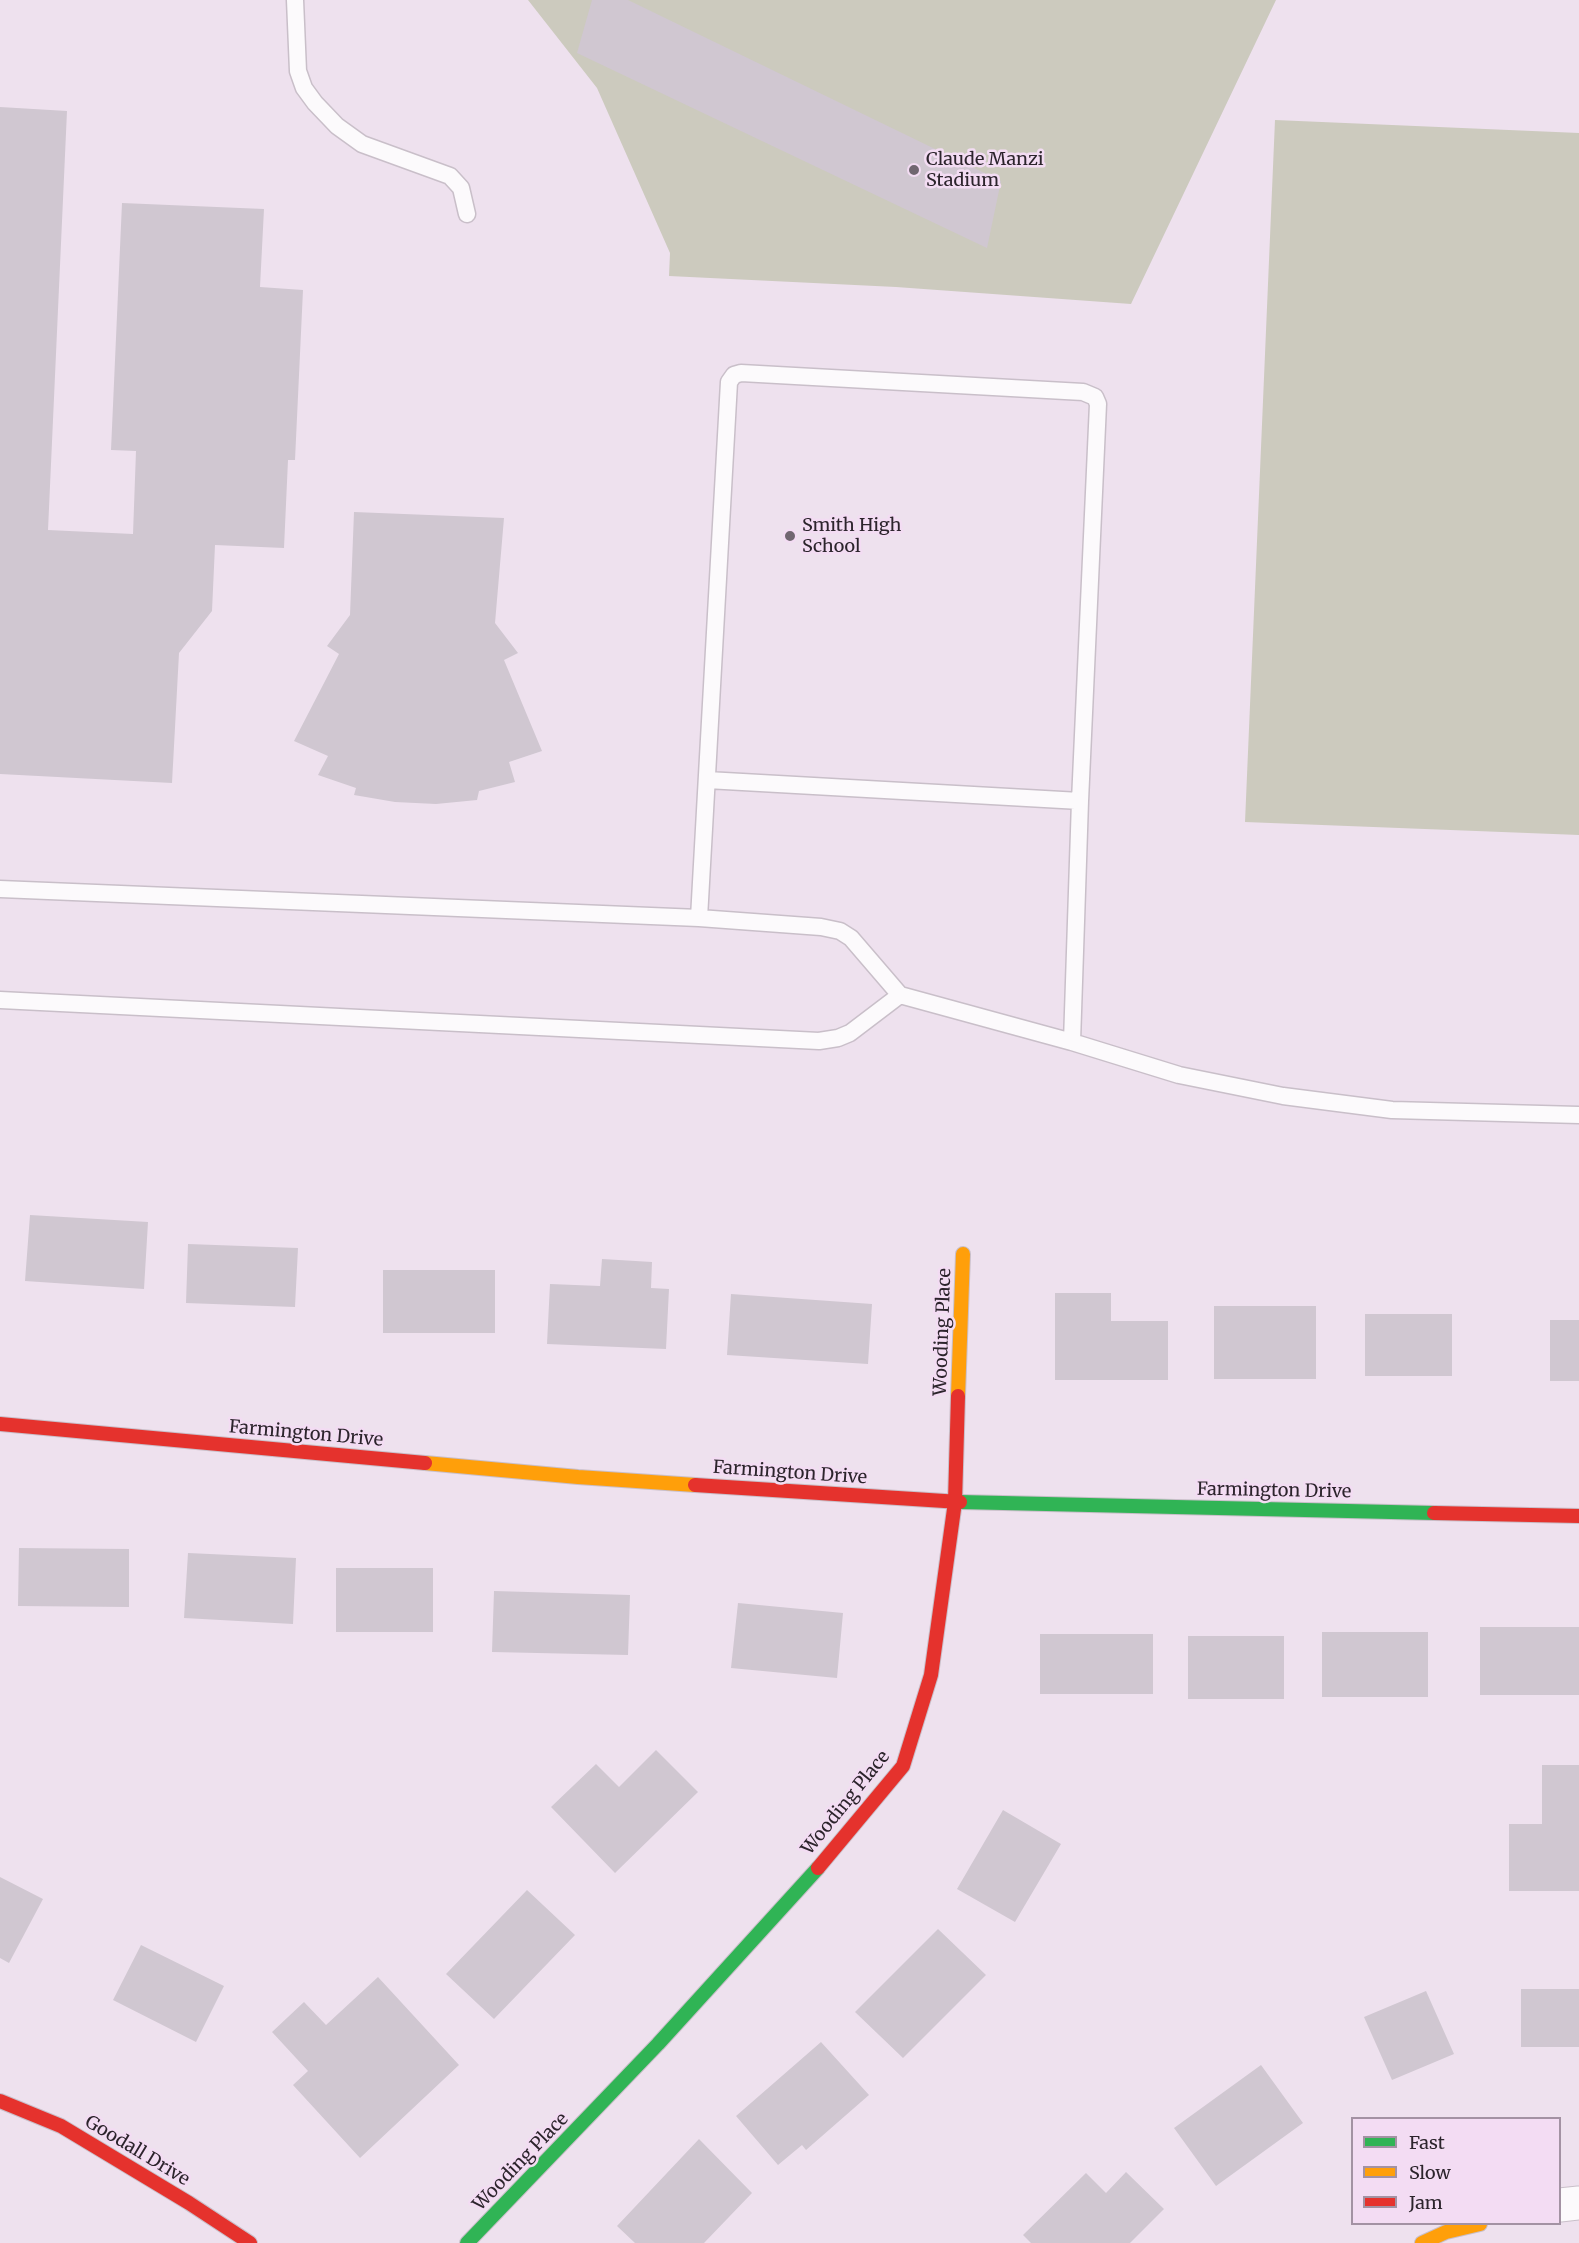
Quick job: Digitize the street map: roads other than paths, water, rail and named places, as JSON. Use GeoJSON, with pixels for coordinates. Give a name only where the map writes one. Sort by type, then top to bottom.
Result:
{"type":"FeatureCollection","features":[{"type":"Feature","properties":{"kind":"street","name":"Wooding Place"},"geometry":{"type":"LineString","coordinates":[[467,2243],[658,2044],[807,1881],[903,1766],[931,1675],[955,1502],[963,1254]]}},
{"type":"Feature","properties":{"kind":"street","name":"Farmington Drive"},"geometry":{"type":"LineString","coordinates":[[0,1424],[578,1477],[955,1502],[1579,1516]]}},
{"type":"Feature","properties":{"kind":"street","name":"Goodall Drive"},"geometry":{"type":"LineString","coordinates":[[0,2101],[61,2126],[189,2203],[250,2243]]}},
{"type":"Feature","properties":{"kind":"street"},"geometry":{"type":"LineString","coordinates":[[1561,2205],[1579,2203]]}},
{"type":"Feature","properties":{"kind":"street"},"geometry":{"type":"LineString","coordinates":[[1422,2243],[1446,2232],[1472,2225]]}},
{"type":"Feature","properties":{"kind":"lane"},"geometry":{"type":"LineString","coordinates":[[296,0],[298,71],[304,88],[315,103],[337,126],[362,144],[450,176],[461,188],[467,214]]}},
{"type":"Feature","properties":{"kind":"lane"},"geometry":{"type":"LineString","coordinates":[[699,918],[729,382],[734,375],[741,373],[1083,392],[1095,397],[1098,404],[1080,801],[1072,1042]]}},
{"type":"Feature","properties":{"kind":"lane"},"geometry":{"type":"LineString","coordinates":[[707,780],[1080,801]]}},
{"type":"Feature","properties":{"kind":"lane"},"geometry":{"type":"LineString","coordinates":[[0,889],[699,918],[821,927],[840,931],[852,938],[900,995],[1072,1042],[1179,1075],[1283,1096],[1392,1110],[1579,1115]]}},
{"type":"Feature","properties":{"kind":"lane"},"geometry":{"type":"LineString","coordinates":[[0,1000],[819,1041],[838,1038],[850,1033],[900,995]]}},
{"type":"Feature","properties":{"kind":"place","name":"Claude Manzi Stadium"},"geometry":{"type":"Point","coordinates":[914,170]}},
{"type":"Feature","properties":{"kind":"place","name":"Smith High School"},"geometry":{"type":"Point","coordinates":[790,536]}}]}
